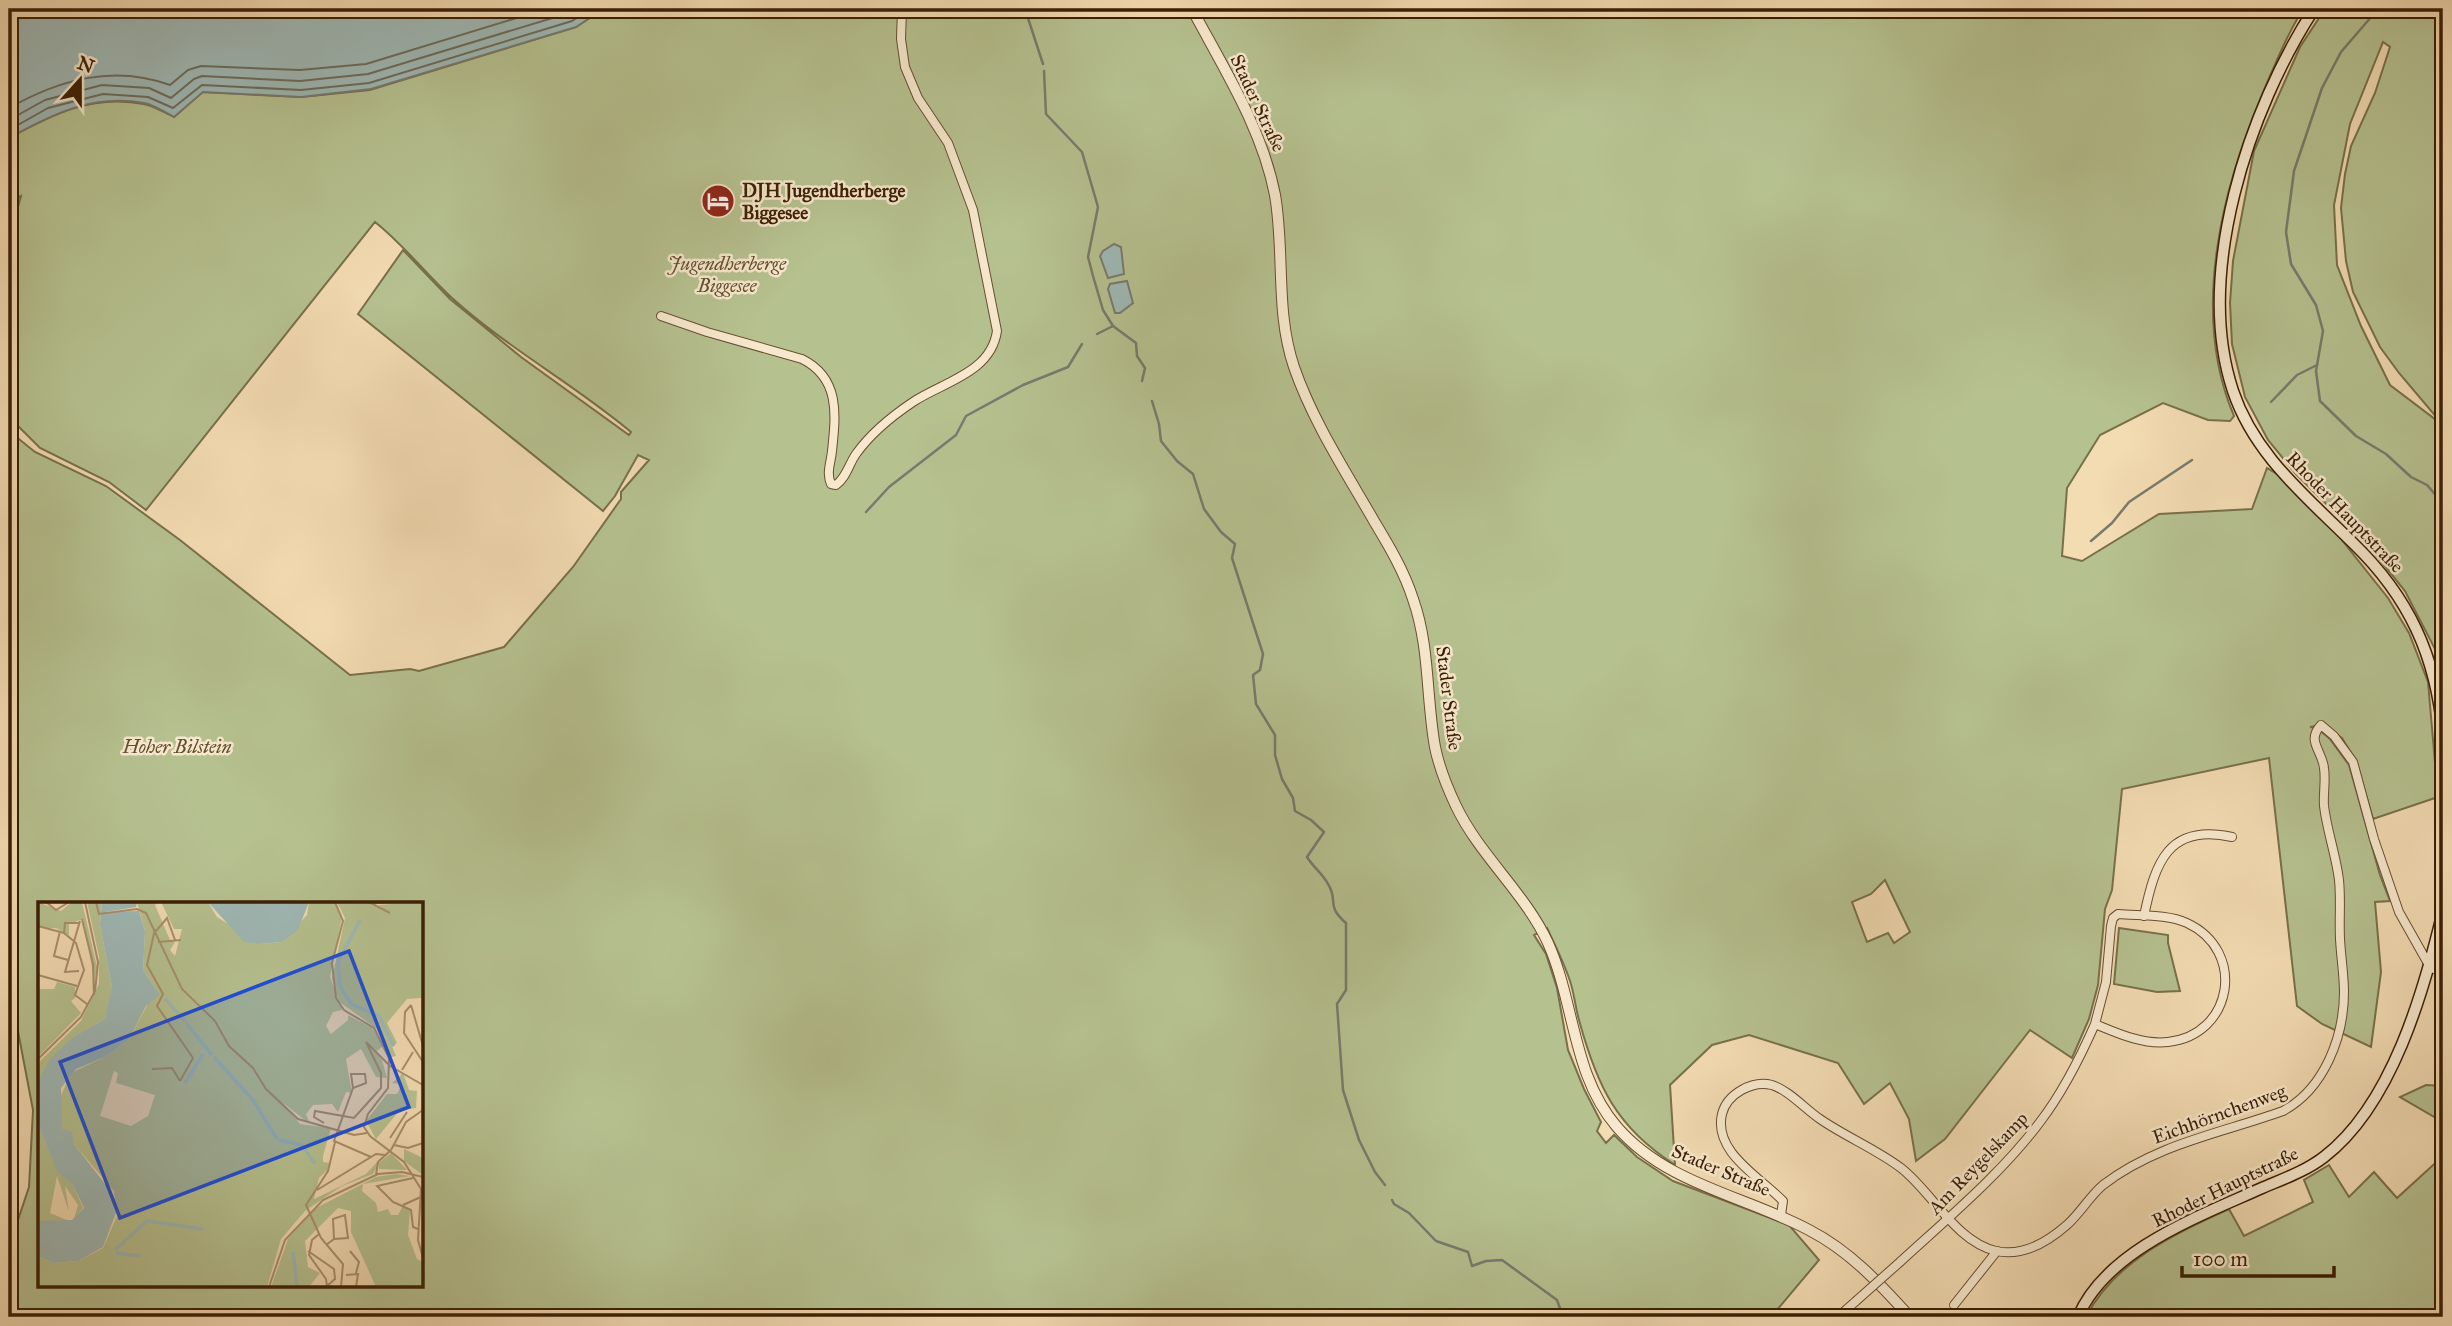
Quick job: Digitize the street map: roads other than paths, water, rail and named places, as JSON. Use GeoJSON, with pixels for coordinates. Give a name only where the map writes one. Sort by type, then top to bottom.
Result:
{"type":"FeatureCollection","features":[{"type":"Feature","properties":{"kind":"main road","name":"Rhoder Hauptstraße"},"geometry":{"type":"LineString","coordinates":[[2314,9],[2293,42],[2269,92],[2247,150],[2231,211],[2222,273],[2223,351],[2240,410],[2277,466],[2377,567],[2398,593],[2428,654],[2443,734]]}},
{"type":"Feature","properties":{"kind":"main road","name":"Rhoder Hauptstraße"},"geometry":{"type":"LineString","coordinates":[[2078,1317],[2101,1282],[2127,1259],[2192,1220],[2299,1172],[2324,1157],[2356,1126],[2377,1097],[2395,1058],[2430,967],[2443,911]]}},
{"type":"Feature","properties":{"kind":"street"},"geometry":{"type":"LineString","coordinates":[[661,316],[802,359],[816,366],[834,395],[832,452],[828,476],[831,484],[836,485],[842,480],[856,454],[875,432],[914,402],[980,365],[990,353],[995,345],[997,331],[973,210],[948,143],[910,83],[901,39],[902,9]]}},
{"type":"Feature","properties":{"kind":"street","name":"Stader Straße"},"geometry":{"type":"LineString","coordinates":[[1192,9],[1251,120],[1269,167],[1276,201],[1283,315],[1296,373],[1317,419],[1398,562],[1412,595],[1425,648],[1435,747],[1447,787],[1473,835],[1542,931],[1559,972],[1578,1049],[1590,1084],[1615,1125],[1650,1157],[1675,1173],[1814,1231],[1869,1273],[1910,1317]]}},
{"type":"Feature","properties":{"kind":"street","name":"Eichhörnchenweg"},"geometry":{"type":"LineString","coordinates":[[1997,1251],[2018,1252],[2031,1248],[2068,1224],[2101,1187],[2135,1162],[2166,1149],[2284,1111],[2301,1100],[2321,1076],[2339,1034],[2344,993],[2339,881],[2324,806],[2324,768],[2313,739],[2314,733],[2321,725],[2334,736],[2353,762],[2374,839],[2399,912],[2430,967]]}},
{"type":"Feature","properties":{"kind":"street"},"geometry":{"type":"LineString","coordinates":[[2144,916],[2154,874],[2161,859],[2175,843],[2202,834],[2214,833],[2232,837]]}},
{"type":"Feature","properties":{"kind":"street","name":"Am Reygelskamp"},"geometry":{"type":"LineString","coordinates":[[1838,1317],[1987,1181],[2040,1122],[2078,1062],[2095,1024],[2106,982],[2113,918],[2118,914],[2187,923],[2207,936],[2221,955],[2226,974],[2222,1002],[2206,1027],[2180,1040],[2152,1042],[2095,1024]]}},
{"type":"Feature","properties":{"kind":"street"},"geometry":{"type":"LineString","coordinates":[[2430,967],[2443,973]]}},
{"type":"Feature","properties":{"kind":"street"},"geometry":{"type":"LineString","coordinates":[[1781,1215],[1783,1201],[1729,1150],[1721,1129],[1722,1115],[1728,1100],[1735,1093],[1753,1086],[1771,1085],[1778,1088],[1821,1119],[1894,1163],[1948,1218],[1980,1244],[1997,1251],[1954,1305]]}},
{"type":"Feature","properties":{"kind":"water"},"geometry":{"type":"Polygon","coordinates":[[[9,9],[603,9],[576,27],[371,89],[301,97],[203,92],[174,117],[144,103],[107,101],[57,114],[9,138],[9,9]]]}},
{"type":"Feature","properties":{"kind":"water"},"geometry":{"type":"Polygon","coordinates":[[[1114,244],[1121,247],[1124,274],[1108,278],[1100,256],[1114,244]]]}},
{"type":"Feature","properties":{"kind":"water"},"geometry":{"type":"Polygon","coordinates":[[[1127,281],[1133,303],[1120,313],[1115,313],[1108,289],[1110,284],[1127,281]]]}},
{"type":"Feature","properties":{"kind":"water"},"geometry":{"type":"Polygon","coordinates":[[[9,1082],[17,1116],[15,1167],[9,1202],[9,1082]]]}},
{"type":"Feature","properties":{"kind":"waterway"},"geometry":{"type":"LineString","coordinates":[[1025,9],[1043,64]]}},
{"type":"Feature","properties":{"kind":"waterway"},"geometry":{"type":"LineString","coordinates":[[2378,9],[2341,52],[2322,88],[2294,171],[2286,232],[2291,264],[2316,305],[2323,331],[2316,371],[2320,401],[2356,436],[2386,454],[2411,477],[2427,485],[2439,499],[2439,515],[2443,521]]}},
{"type":"Feature","properties":{"kind":"waterway"},"geometry":{"type":"LineString","coordinates":[[1044,71],[1046,114],[1082,152],[1098,207],[1088,257],[1103,310],[1113,326],[1136,343],[1137,356],[1145,368],[1142,381]]}},
{"type":"Feature","properties":{"kind":"waterway"},"geometry":{"type":"LineString","coordinates":[[1097,334],[1113,326]]}},
{"type":"Feature","properties":{"kind":"waterway"},"geometry":{"type":"LineString","coordinates":[[866,512],[889,487],[956,435],[966,416],[1023,385],[1068,367],[1082,344]]}},
{"type":"Feature","properties":{"kind":"waterway"},"geometry":{"type":"LineString","coordinates":[[2271,402],[2297,375],[2317,365]]}},
{"type":"Feature","properties":{"kind":"waterway"},"geometry":{"type":"LineString","coordinates":[[1152,401],[1161,441],[1177,461],[1193,474],[1204,509],[1221,532],[1235,544],[1232,558],[1263,654],[1260,670],[1253,675],[1256,704],[1275,735],[1275,755],[1282,779],[1293,798],[1295,811],[1324,832],[1307,857],[1326,880],[1336,912],[1346,923],[1346,990],[1337,1004],[1343,1090],[1359,1140],[1375,1172],[1385,1185]]}},
{"type":"Feature","properties":{"kind":"waterway"},"geometry":{"type":"LineString","coordinates":[[2091,541],[2112,523],[2129,502],[2192,460]]}},
{"type":"Feature","properties":{"kind":"waterway"},"geometry":{"type":"LineString","coordinates":[[1392,1200],[1436,1241],[1468,1252],[1472,1266],[1486,1261],[1502,1260],[1557,1300],[1563,1317]]}},
{"type":"Feature","properties":{"kind":"place","name":"DJH Jugendherberge Biggesee"},"geometry":{"type":"Point","coordinates":[718,201]}},
{"type":"Feature","properties":{"kind":"park label","name":"Jugendherberge Biggesee"},"geometry":{"type":"Point","coordinates":[727,274]}},
{"type":"Feature","properties":{"kind":"park label","name":"Hoher Bilstein"},"geometry":{"type":"Point","coordinates":[177,746]}}]}
